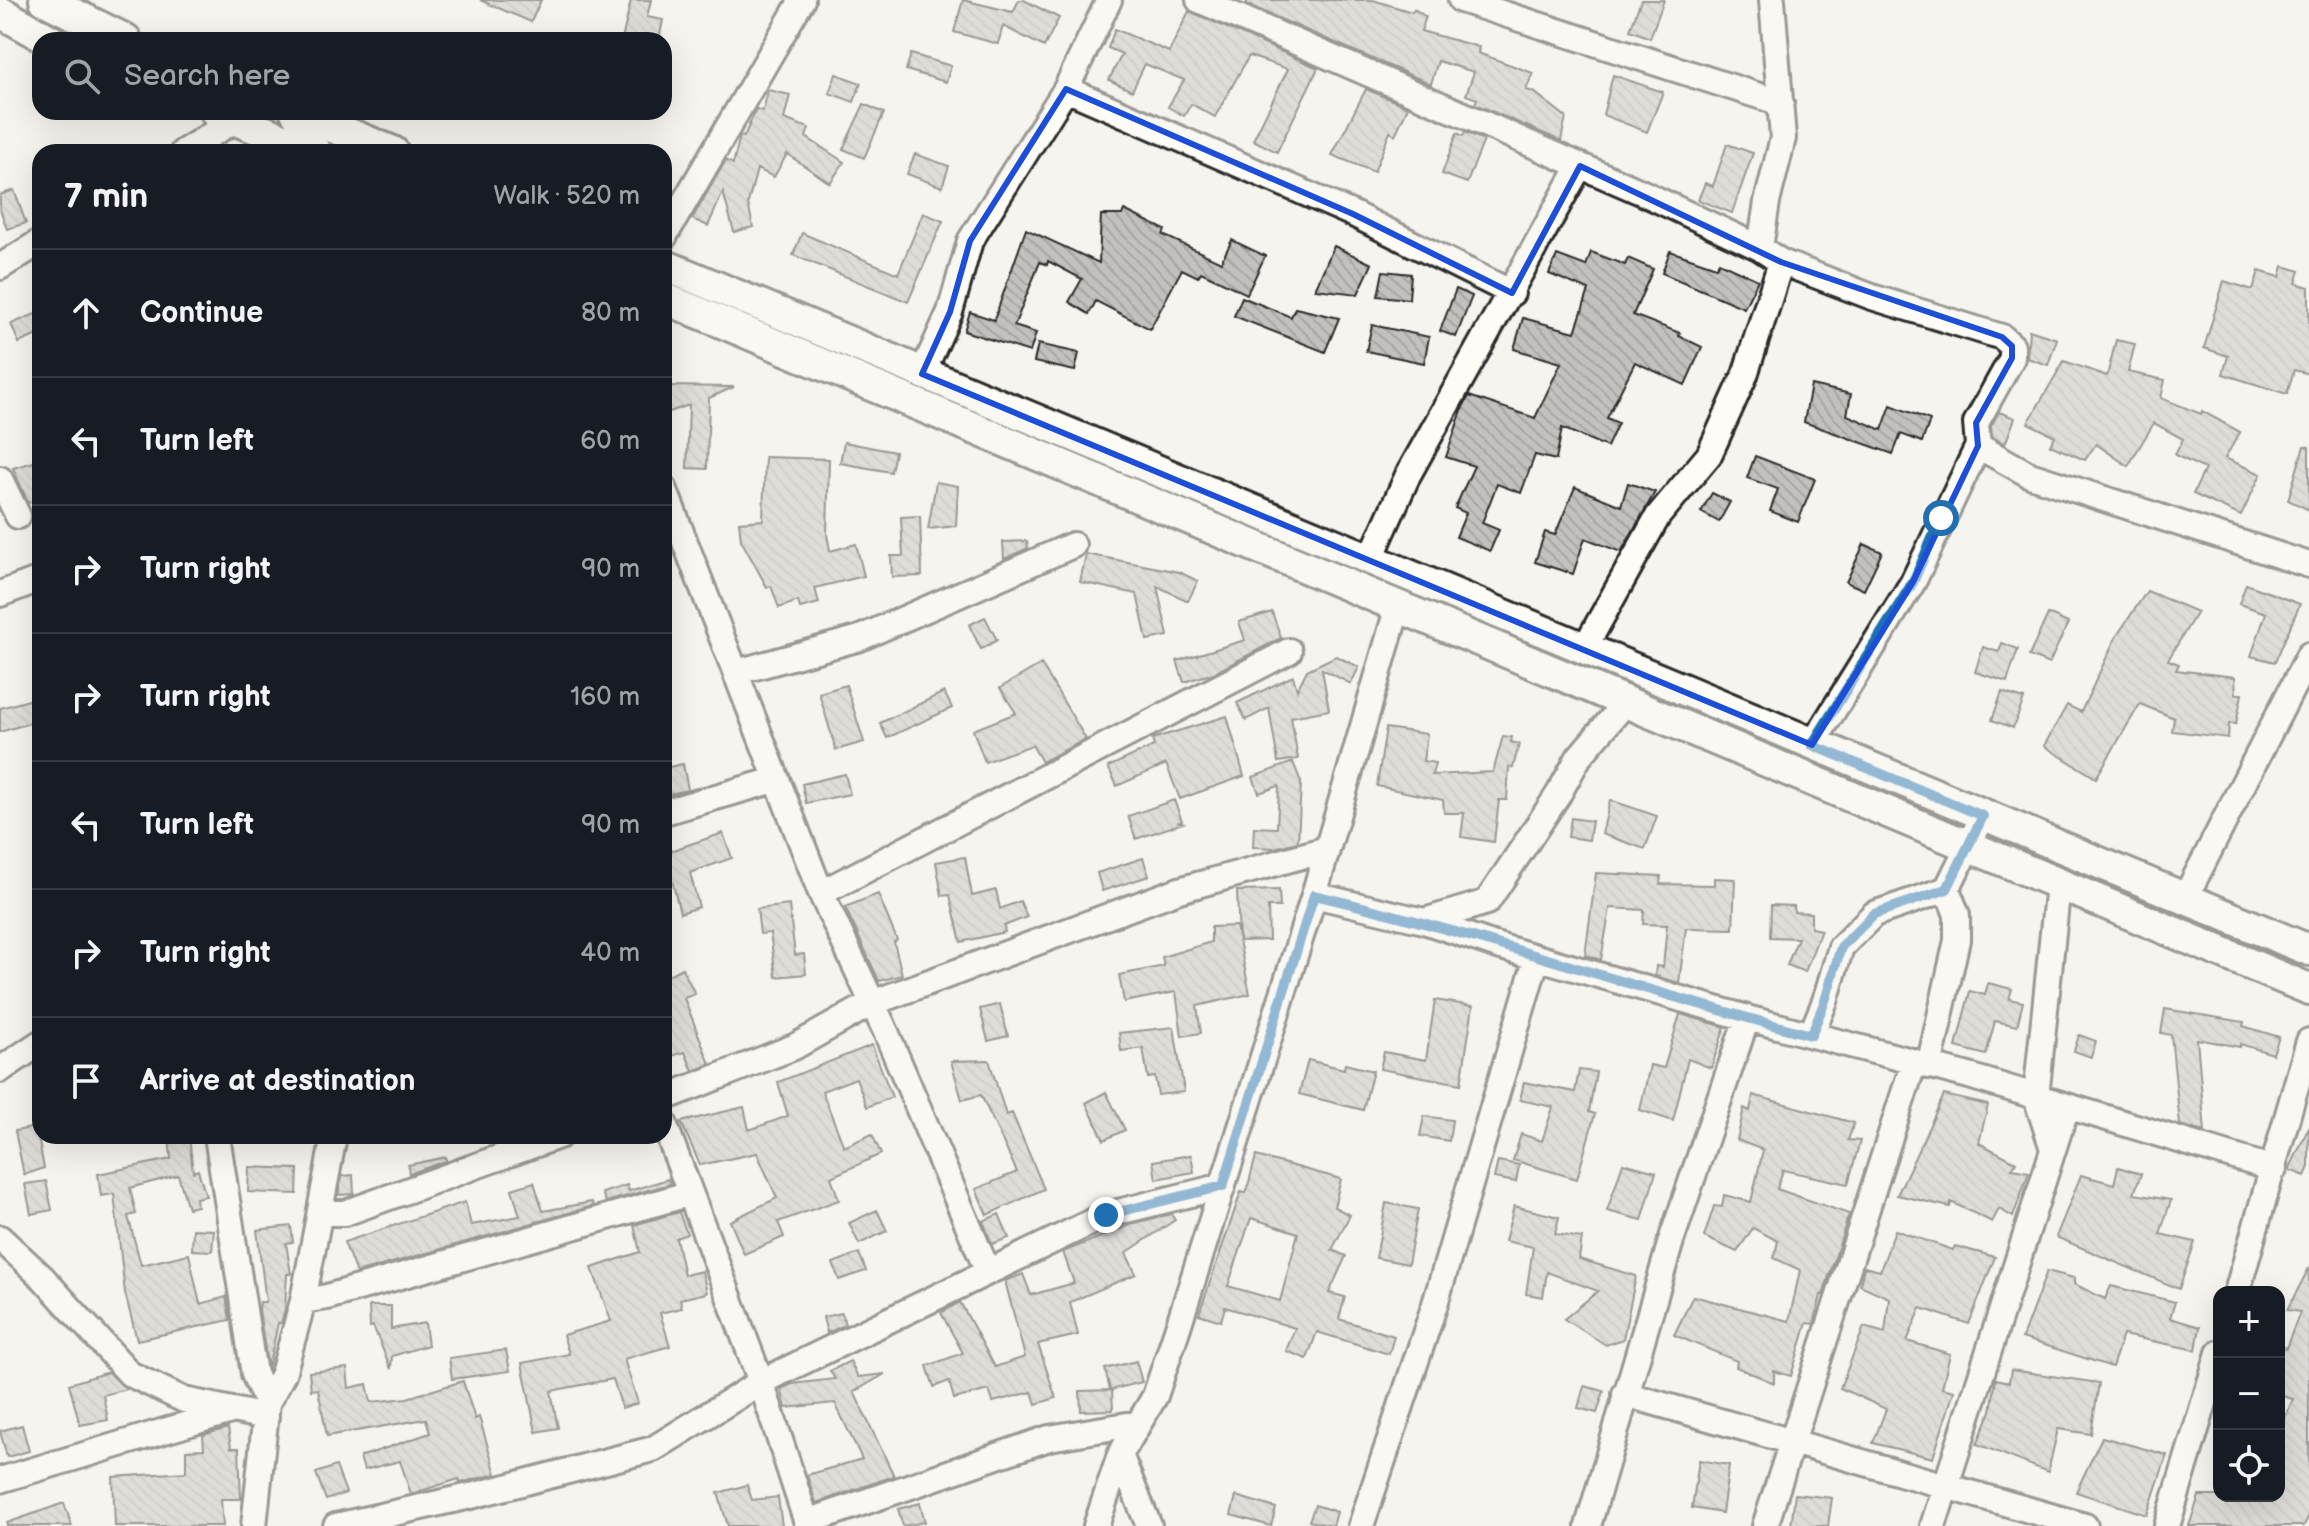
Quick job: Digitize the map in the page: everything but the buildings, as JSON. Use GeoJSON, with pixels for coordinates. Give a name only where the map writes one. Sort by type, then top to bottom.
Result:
{"type":"FeatureCollection","features":[{"type":"Feature","properties":{"kind":"main road"},"geometry":{"type":"LineString","coordinates":[[45,0],[110,32]]}},
{"type":"Feature","properties":{"kind":"main road"},"geometry":{"type":"LineString","coordinates":[[0,12],[36,32]]}},
{"type":"Feature","properties":{"kind":"main road"},"geometry":{"type":"LineString","coordinates":[[235,120],[296,144]]}},
{"type":"Feature","properties":{"kind":"main road"},"geometry":{"type":"LineString","coordinates":[[315,120],[374,144]]}},
{"type":"Feature","properties":{"kind":"main road"},"geometry":{"type":"LineString","coordinates":[[672,268],[2309,950]]}},
{"type":"Feature","properties":{"kind":"main road"},"geometry":{"type":"LineString","coordinates":[[672,301],[2309,989]]}},
{"type":"Feature","properties":{"kind":"street"},"geometry":{"type":"LineString","coordinates":[[672,223],[802,0]]}},
{"type":"Feature","properties":{"kind":"street"},"geometry":{"type":"LineString","coordinates":[[922,374],[950,312],[970,241],[1066,89],[1109,0]]}},
{"type":"Feature","properties":{"kind":"street"},"geometry":{"type":"LineString","coordinates":[[1199,0],[1580,166],[1760,248],[1781,262],[1872,297],[2002,337],[2012,346],[2012,358],[1976,423],[1978,446],[1913,582],[1812,745]]}},
{"type":"Feature","properties":{"kind":"street"},"geometry":{"type":"LineString","coordinates":[[1461,0],[1781,103]]}},
{"type":"Feature","properties":{"kind":"street"},"geometry":{"type":"LineString","coordinates":[[1760,248],[1767,202],[1783,138],[1772,0]]}},
{"type":"Feature","properties":{"kind":"street"},"geometry":{"type":"LineString","coordinates":[[1066,89],[1353,214],[1512,293]]}},
{"type":"Feature","properties":{"kind":"street"},"geometry":{"type":"LineString","coordinates":[[192,144],[220,120]]}},
{"type":"Feature","properties":{"kind":"street"},"geometry":{"type":"LineString","coordinates":[[1370,560],[1408,475],[1580,166]]}},
{"type":"Feature","properties":{"kind":"street"},"geometry":{"type":"LineString","coordinates":[[0,267],[32,247]]}},
{"type":"Feature","properties":{"kind":"street"},"geometry":{"type":"LineString","coordinates":[[1584,649],[1658,516],[1709,455],[1745,375],[1781,262]]}},
{"type":"Feature","properties":{"kind":"street"},"geometry":{"type":"LineString","coordinates":[[1978,446],[2030,475],[2303,567]]}},
{"type":"Feature","properties":{"kind":"street"},"geometry":{"type":"LineString","coordinates":[[0,479],[18,516]]}},
{"type":"Feature","properties":{"kind":"street"},"geometry":{"type":"LineString","coordinates":[[672,508],[821,893],[988,1272]]}},
{"type":"Feature","properties":{"kind":"street"},"geometry":{"type":"LineString","coordinates":[[737,672],[860,638],[1073,545]]}},
{"type":"Feature","properties":{"kind":"street"},"geometry":{"type":"LineString","coordinates":[[0,594],[32,582]]}},
{"type":"Feature","properties":{"kind":"street"},"geometry":{"type":"LineString","coordinates":[[1096,1526],[1120,1455],[1155,1396],[1314,895],[1398,606]]}},
{"type":"Feature","properties":{"kind":"street"},"geometry":{"type":"LineString","coordinates":[[821,893],[1289,651]]}},
{"type":"Feature","properties":{"kind":"street"},"geometry":{"type":"LineString","coordinates":[[2185,898],[2309,655]]}},
{"type":"Feature","properties":{"kind":"street"},"geometry":{"type":"LineString","coordinates":[[1424,921],[1487,902],[1558,795],[1579,757],[1626,702]]}},
{"type":"Feature","properties":{"kind":"street"},"geometry":{"type":"LineString","coordinates":[[672,810],[775,780]]}},
{"type":"Feature","properties":{"kind":"street"},"geometry":{"type":"LineString","coordinates":[[1811,1035],[1841,947],[1874,914],[1947,889],[1983,816]]}},
{"type":"Feature","properties":{"kind":"street"},"geometry":{"type":"LineString","coordinates":[[672,1095],[794,1047],[872,1003],[1179,890],[1327,849]]}},
{"type":"Feature","properties":{"kind":"street"},"geometry":{"type":"LineString","coordinates":[[2053,1149],[2036,1097],[2058,884]]}},
{"type":"Feature","properties":{"kind":"street"},"geometry":{"type":"LineString","coordinates":[[1765,1526],[1789,1442],[1921,1064],[1957,940],[1957,915],[1947,889]]}},
{"type":"Feature","properties":{"kind":"street"},"geometry":{"type":"LineString","coordinates":[[1314,895],[1424,921],[1498,946],[2036,1097],[2274,1169]]}},
{"type":"Feature","properties":{"kind":"street"},"geometry":{"type":"LineString","coordinates":[[1487,902],[1498,946]]}},
{"type":"Feature","properties":{"kind":"street"},"geometry":{"type":"LineString","coordinates":[[1361,1526],[1435,1304],[1537,957]]}},
{"type":"Feature","properties":{"kind":"street"},"geometry":{"type":"LineString","coordinates":[[1588,1526],[1680,1213],[1747,1018]]}},
{"type":"Feature","properties":{"kind":"street"},"geometry":{"type":"LineString","coordinates":[[2239,1286],[2309,1041]]}},
{"type":"Feature","properties":{"kind":"street"},"geometry":{"type":"LineString","coordinates":[[0,1070],[32,1048]]}},
{"type":"Feature","properties":{"kind":"street"},"geometry":{"type":"LineString","coordinates":[[1933,1526],[2067,1106]]}},
{"type":"Feature","properties":{"kind":"street"},"geometry":{"type":"LineString","coordinates":[[218,1144],[254,1374],[266,1410]]}},
{"type":"Feature","properties":{"kind":"street"},"geometry":{"type":"LineString","coordinates":[[254,1526],[266,1410],[283,1374],[303,1301],[333,1144]]}},
{"type":"Feature","properties":{"kind":"street"},"geometry":{"type":"LineString","coordinates":[[320,1213],[345,1213],[537,1144]]}},
{"type":"Feature","properties":{"kind":"street"},"geometry":{"type":"LineString","coordinates":[[671,1144],[761,1382],[808,1524],[1049,1438],[1139,1423]]}},
{"type":"Feature","properties":{"kind":"street"},"geometry":{"type":"LineString","coordinates":[[336,1526],[475,1495],[653,1449],[761,1382],[1106,1215],[1223,1186]]}},
{"type":"Feature","properties":{"kind":"street"},"geometry":{"type":"LineString","coordinates":[[303,1301],[343,1293],[688,1194]]}},
{"type":"Feature","properties":{"kind":"street"},"geometry":{"type":"LineString","coordinates":[[0,1238],[43,1278],[130,1374],[184,1400],[230,1411],[266,1410]]}},
{"type":"Feature","properties":{"kind":"street"},"geometry":{"type":"LineString","coordinates":[[2167,1526],[2217,1358]]}},
{"type":"Feature","properties":{"kind":"street"},"geometry":{"type":"LineString","coordinates":[[1625,1394],[2085,1526]]}},
{"type":"Feature","properties":{"kind":"street"},"geometry":{"type":"LineString","coordinates":[[0,1480],[230,1411]]}},
{"type":"Feature","properties":{"kind":"street"},"geometry":{"type":"LineString","coordinates":[[1120,1455],[1149,1526]]}},
{"type":"Feature","properties":{"kind":"highlighted area"},"geometry":{"type":"Polygon","coordinates":[[[1066,89],[1353,214],[1512,293],[1580,166],[1781,262],[2002,337],[2012,346],[2012,358],[1976,423],[1978,446],[1913,582],[1812,745],[922,374],[950,312],[970,241],[1066,89]]]}},
{"type":"Feature","properties":{"kind":"route"},"geometry":{"type":"LineString","coordinates":[[1106,1215],[1223,1186],[1314,895],[1424,921],[1498,946],[1811,1035],[1841,947],[1874,914],[1919,896],[1947,889],[1983,816],[1812,745],[1913,582],[1941,518]]}}]}
